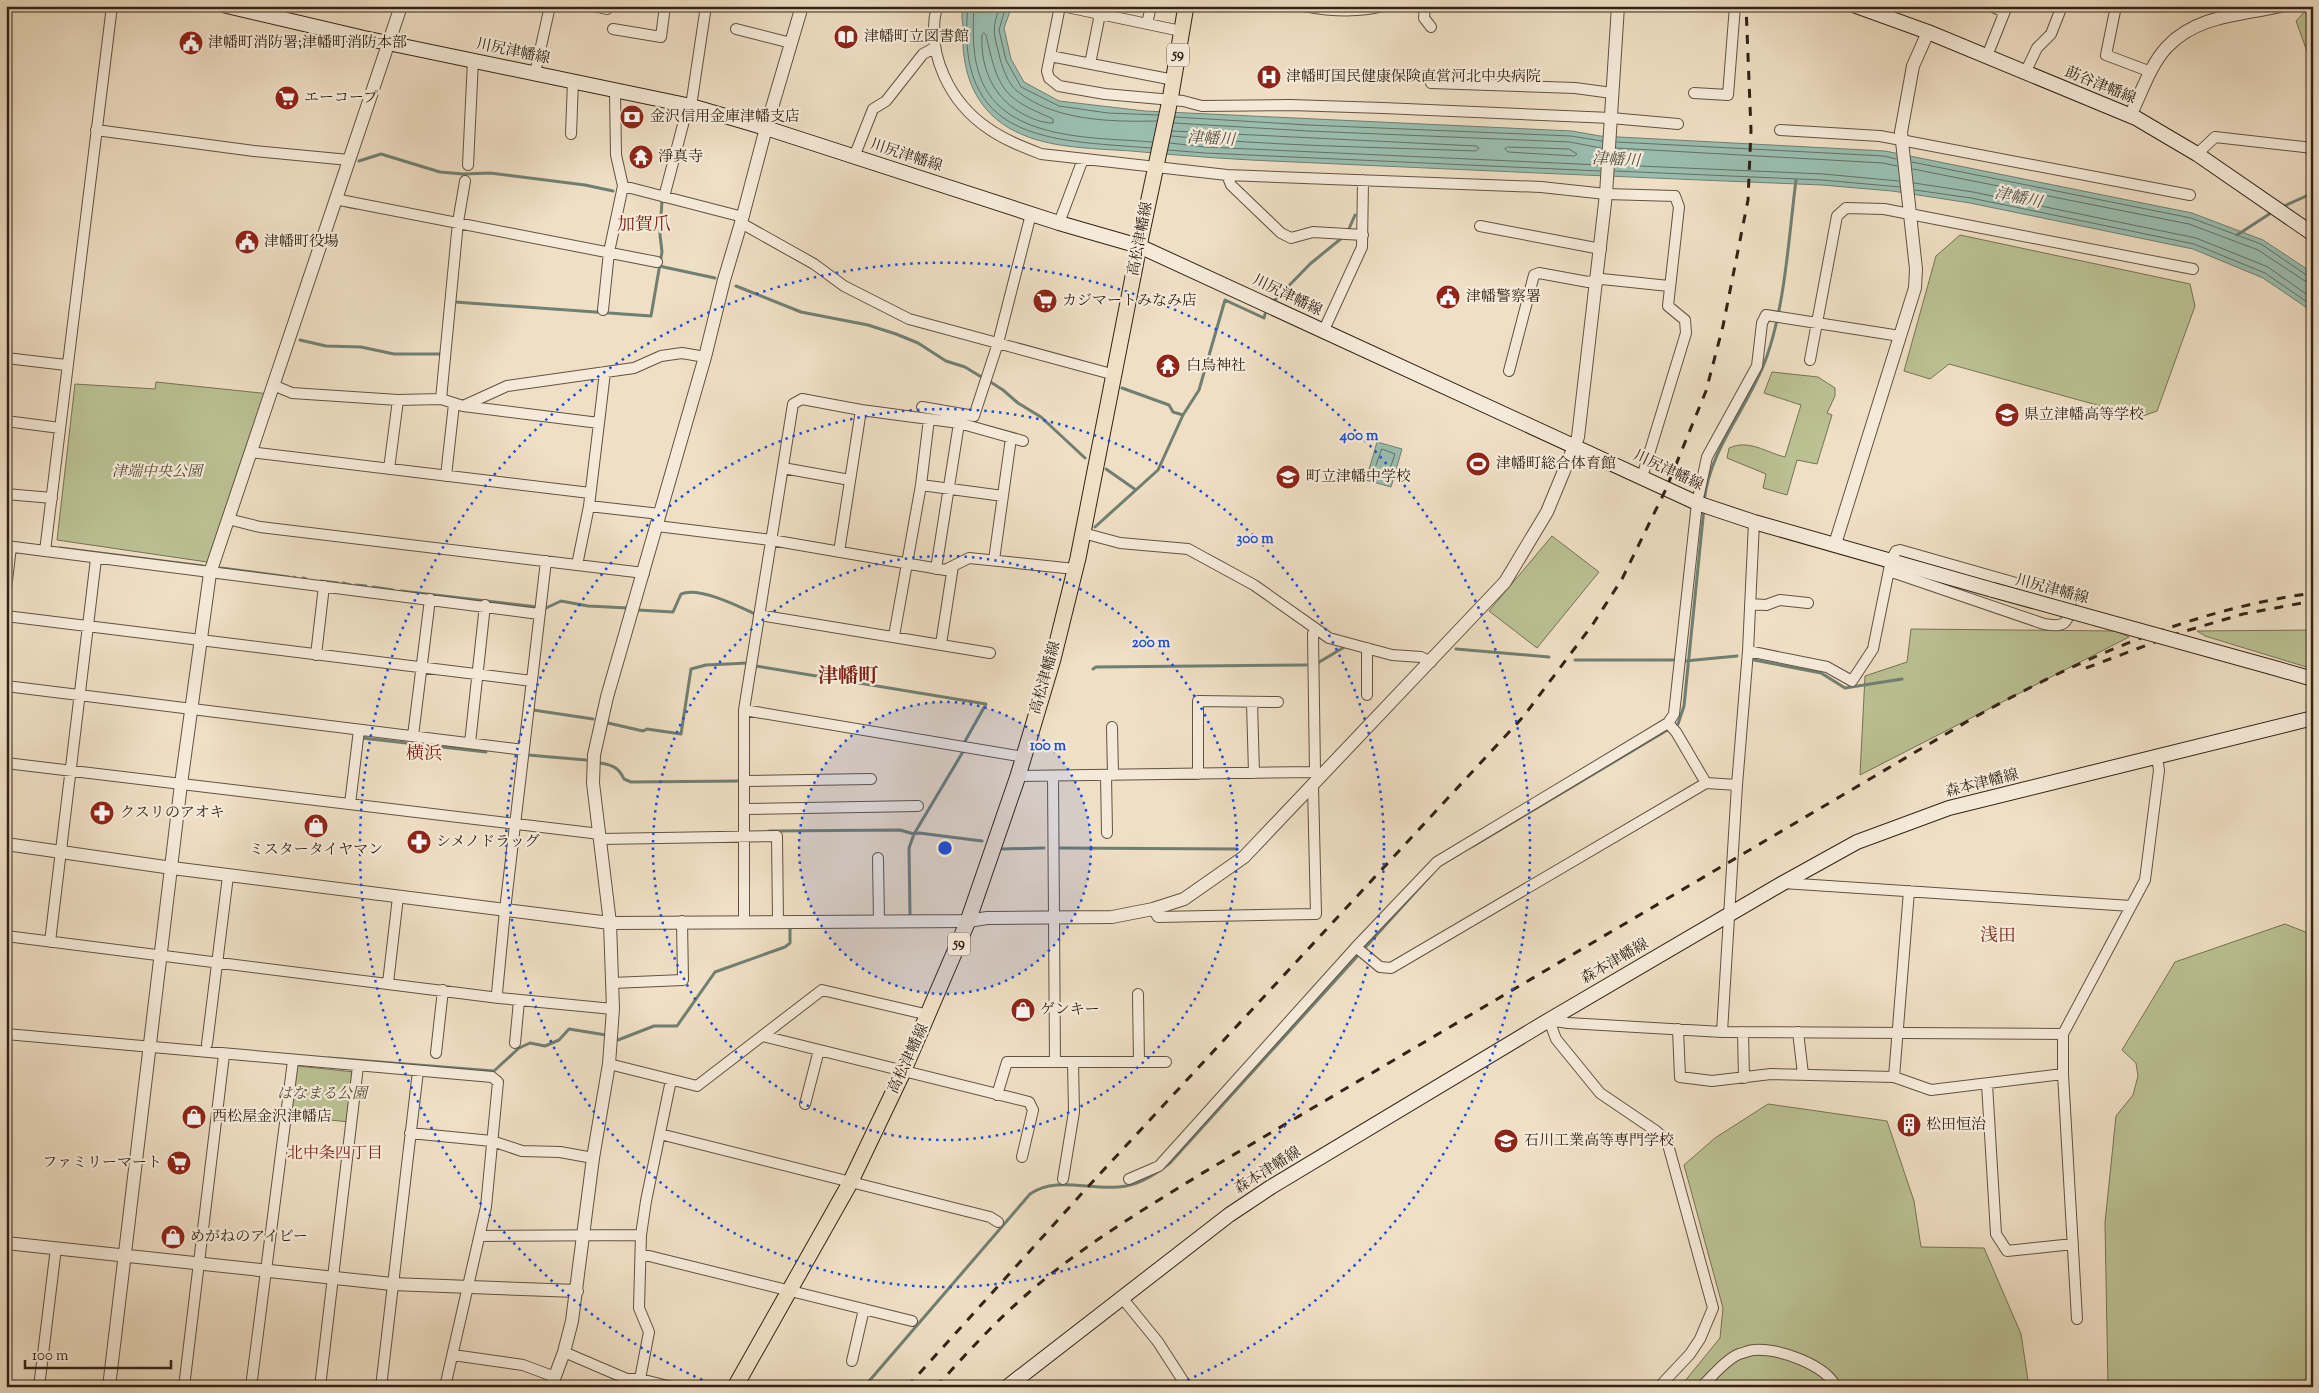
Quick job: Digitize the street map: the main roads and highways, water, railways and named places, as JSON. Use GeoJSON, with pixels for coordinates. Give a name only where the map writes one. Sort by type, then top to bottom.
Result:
{"type":"FeatureCollection","features":[{"type":"Feature","properties":{"kind":"main road","name":"川尻津幡線"},"geometry":{"type":"LineString","coordinates":[[227,6],[388,43],[691,106],[766,128],[1059,223],[1139,246],[1703,505],[1754,522],[1835,544],[1890,566],[1993,590],[2313,679]]}},
{"type":"Feature","properties":{"kind":"main road","name":"高松津幡線"},"geometry":{"type":"LineString","coordinates":[[735,1387],[850,1183],[904,1072],[968,921],[1018,776],[1053,659],[1083,533],[1139,246],[1170,102],[1186,6]]}},
{"type":"Feature","properties":{"kind":"main road","name":"莇谷津幡線"},"geometry":{"type":"LineString","coordinates":[[1856,6],[1928,32],[2130,116],[2198,154],[2313,234]]}},
{"type":"Feature","properties":{"kind":"main road","name":"森本津幡線"},"geometry":{"type":"LineString","coordinates":[[1007,1387],[1229,1215],[1272,1187],[1730,913],[1857,842],[1948,808],[2313,718]]}},
{"type":"Feature","properties":{"kind":"water","name":"津幡川"},"geometry":{"type":"Polygon","coordinates":[[[964,6],[1012,6],[1004,28],[1011,59],[1024,82],[1059,101],[1145,111],[1572,131],[1600,136],[1885,151],[2192,213],[2263,240],[2313,273],[2313,312],[2263,278],[2193,249],[1970,203],[1892,191],[1822,185],[1212,158],[1053,144],[1023,135],[1009,128],[986,109],[978,98],[967,72],[964,58],[962,15],[964,6]]]}},
{"type":"Feature","properties":{"kind":"water"},"geometry":{"type":"Polygon","coordinates":[[[1377,442],[1402,449],[1391,487],[1366,480],[1377,442]]]}},
{"type":"Feature","properties":{"kind":"waterway"},"geometry":{"type":"LineString","coordinates":[[359,161],[381,154],[440,172],[463,174],[490,173],[585,185],[613,191]]}},
{"type":"Feature","properties":{"kind":"waterway"},"geometry":{"type":"LineString","coordinates":[[1704,502],[1714,463],[1759,375],[1773,336],[1786,270],[1796,180]]}},
{"type":"Feature","properties":{"kind":"waterway"},"geometry":{"type":"LineString","coordinates":[[2282,207],[2313,193]]}},
{"type":"Feature","properties":{"kind":"waterway"},"geometry":{"type":"LineString","coordinates":[[455,302],[651,316],[662,252],[660,235],[662,200]]}},
{"type":"Feature","properties":{"kind":"waterway"},"geometry":{"type":"LineString","coordinates":[[346,206],[356,208]]}},
{"type":"Feature","properties":{"kind":"waterway"},"geometry":{"type":"LineString","coordinates":[[2237,235],[2274,211]]}},
{"type":"Feature","properties":{"kind":"waterway"},"geometry":{"type":"LineString","coordinates":[[1348,231],[1355,215]]}},
{"type":"Feature","properties":{"kind":"waterway"},"geometry":{"type":"LineString","coordinates":[[1274,301],[1310,264],[1343,237]]}},
{"type":"Feature","properties":{"kind":"waterway"},"geometry":{"type":"LineString","coordinates":[[659,266],[715,278]]}},
{"type":"Feature","properties":{"kind":"waterway"},"geometry":{"type":"LineString","coordinates":[[736,286],[801,312],[868,325],[896,334],[918,343],[946,361],[965,367],[983,378]]}},
{"type":"Feature","properties":{"kind":"waterway"},"geometry":{"type":"LineString","coordinates":[[1122,388],[1169,405],[1173,412],[1183,415],[1199,390],[1225,300],[1264,318],[1265,314]]}},
{"type":"Feature","properties":{"kind":"waterway"},"geometry":{"type":"LineString","coordinates":[[300,340],[326,346],[361,347],[394,354],[442,354]]}},
{"type":"Feature","properties":{"kind":"waterway"},"geometry":{"type":"LineString","coordinates":[[989,381],[1018,403],[1041,417],[1085,458]]}},
{"type":"Feature","properties":{"kind":"waterway"},"geometry":{"type":"LineString","coordinates":[[1095,527],[1158,470],[1183,415]]}},
{"type":"Feature","properties":{"kind":"waterway"},"geometry":{"type":"LineString","coordinates":[[1106,469],[1136,490]]}},
{"type":"Feature","properties":{"kind":"waterway"},"geometry":{"type":"LineString","coordinates":[[1674,726],[1678,724],[1684,706],[1704,508]]}},
{"type":"Feature","properties":{"kind":"waterway"},"geometry":{"type":"LineString","coordinates":[[60,548],[203,566]]}},
{"type":"Feature","properties":{"kind":"waterway"},"geometry":{"type":"LineString","coordinates":[[1208,555],[1225,564]]}},
{"type":"Feature","properties":{"kind":"waterway"},"geometry":{"type":"LineString","coordinates":[[221,568],[289,577]]}},
{"type":"Feature","properties":{"kind":"waterway"},"geometry":{"type":"LineString","coordinates":[[321,581],[338,583]]}},
{"type":"Feature","properties":{"kind":"waterway"},"geometry":{"type":"LineString","coordinates":[[343,583],[351,585]]}},
{"type":"Feature","properties":{"kind":"waterway"},"geometry":{"type":"LineString","coordinates":[[356,585],[366,586]]}},
{"type":"Feature","properties":{"kind":"waterway"},"geometry":{"type":"LineString","coordinates":[[373,587],[393,590]]}},
{"type":"Feature","properties":{"kind":"waterway"},"geometry":{"type":"LineString","coordinates":[[401,591],[546,608],[561,601],[588,606],[628,608]]}},
{"type":"Feature","properties":{"kind":"waterway"},"geometry":{"type":"LineString","coordinates":[[638,610],[673,612],[681,594],[688,592],[718,598],[755,614]]}},
{"type":"Feature","properties":{"kind":"waterway"},"geometry":{"type":"LineString","coordinates":[[1316,664],[1346,646]]}},
{"type":"Feature","properties":{"kind":"waterway"},"geometry":{"type":"LineString","coordinates":[[1456,649],[1549,657]]}},
{"type":"Feature","properties":{"kind":"waterway"},"geometry":{"type":"LineString","coordinates":[[1685,661],[1737,656]]}},
{"type":"Feature","properties":{"kind":"waterway"},"geometry":{"type":"LineString","coordinates":[[1575,660],[1675,660]]}},
{"type":"Feature","properties":{"kind":"waterway"},"geometry":{"type":"LineString","coordinates":[[1754,660],[1821,673],[1845,688],[1902,679]]}},
{"type":"Feature","properties":{"kind":"waterway"},"geometry":{"type":"LineString","coordinates":[[608,723],[643,731],[647,729],[681,734],[691,669],[706,665],[748,663]]}},
{"type":"Feature","properties":{"kind":"waterway"},"geometry":{"type":"LineString","coordinates":[[1093,669],[1096,667],[1306,665]]}},
{"type":"Feature","properties":{"kind":"waterway"},"geometry":{"type":"LineString","coordinates":[[756,666],[986,704],[964,743]]}},
{"type":"Feature","properties":{"kind":"waterway"},"geometry":{"type":"LineString","coordinates":[[533,707],[533,710],[593,719]]}},
{"type":"Feature","properties":{"kind":"waterway"},"geometry":{"type":"LineString","coordinates":[[1473,846],[1669,729]]}},
{"type":"Feature","properties":{"kind":"waterway"},"geometry":{"type":"LineString","coordinates":[[362,738],[486,752]]}},
{"type":"Feature","properties":{"kind":"waterway"},"geometry":{"type":"LineString","coordinates":[[910,914],[909,848],[914,834],[964,750]]}},
{"type":"Feature","properties":{"kind":"waterway"},"geometry":{"type":"LineString","coordinates":[[528,755],[586,760]]}},
{"type":"Feature","properties":{"kind":"waterway"},"geometry":{"type":"LineString","coordinates":[[600,763],[615,768],[624,779],[631,782],[739,781]]}},
{"type":"Feature","properties":{"kind":"waterway"},"geometry":{"type":"LineString","coordinates":[[769,831],[900,830],[914,834],[919,833],[982,841]]}},
{"type":"Feature","properties":{"kind":"waterway"},"geometry":{"type":"LineString","coordinates":[[1002,849],[1044,848]]}},
{"type":"Feature","properties":{"kind":"waterway"},"geometry":{"type":"LineString","coordinates":[[1059,848],[1237,849]]}},
{"type":"Feature","properties":{"kind":"waterway"},"geometry":{"type":"LineString","coordinates":[[864,1387],[1030,1194],[1050,1186],[1061,1185],[1107,1187],[1132,1185],[1146,1179],[1170,1163],[1429,877]]}},
{"type":"Feature","properties":{"kind":"waterway"},"geometry":{"type":"LineString","coordinates":[[618,1040],[654,1026],[677,1026],[715,972],[785,947],[790,943],[790,926]]}},
{"type":"Feature","properties":{"kind":"waterway"},"geometry":{"type":"LineString","coordinates":[[329,1058],[494,1071],[519,1048],[530,1043],[545,1046],[559,1040],[569,1029],[606,1035]]}},
{"type":"Feature","properties":{"kind":"railway"},"geometry":{"type":"LineString","coordinates":[[907,1387],[1085,1190],[1523,717],[1593,624],[1622,579],[1666,489],[1706,391],[1723,326],[1748,200],[1751,130],[1746,6]]}},
{"type":"Feature","properties":{"kind":"railway"},"geometry":{"type":"LineString","coordinates":[[936,1387],[991,1328],[1026,1295],[1067,1261],[1133,1216],[1968,721],[2050,678],[2134,640],[2222,612],[2267,601],[2313,593]]}},
{"type":"Feature","properties":{"kind":"railway"},"geometry":{"type":"LineString","coordinates":[[2086,668],[2179,633],[2243,614],[2313,601]]}},
{"type":"Feature","properties":{"kind":"place","name":"津幡町立図書館"},"geometry":{"type":"Point","coordinates":[846,37]}},
{"type":"Feature","properties":{"kind":"place","name":"津幡町消防署;津幡町消防本部"},"geometry":{"type":"Point","coordinates":[191,43]}},
{"type":"Feature","properties":{"kind":"place","name":"津幡町国民健康保険直営河北中央病院"},"geometry":{"type":"Point","coordinates":[1269,77]}},
{"type":"Feature","properties":{"kind":"place","name":"エーコープ"},"geometry":{"type":"Point","coordinates":[287,98]}},
{"type":"Feature","properties":{"kind":"place","name":"金沢信用金庫津幡支店"},"geometry":{"type":"Point","coordinates":[632,117]}},
{"type":"Feature","properties":{"kind":"place","name":"淨真寺"},"geometry":{"type":"Point","coordinates":[641,157]}},
{"type":"Feature","properties":{"kind":"place","name":"津幡町役場"},"geometry":{"type":"Point","coordinates":[247,242]}},
{"type":"Feature","properties":{"kind":"place","name":"津幡警察署"},"geometry":{"type":"Point","coordinates":[1448,297]}},
{"type":"Feature","properties":{"kind":"place","name":"カジマートみなみ店"},"geometry":{"type":"Point","coordinates":[1045,301]}},
{"type":"Feature","properties":{"kind":"place","name":"白鳥神社"},"geometry":{"type":"Point","coordinates":[1168,366]}},
{"type":"Feature","properties":{"kind":"place","name":"県立津幡高等学校"},"geometry":{"type":"Point","coordinates":[2007,415]}},
{"type":"Feature","properties":{"kind":"place","name":"津幡町総合体育館"},"geometry":{"type":"Point","coordinates":[1478,464]}},
{"type":"Feature","properties":{"kind":"place","name":"町立津幡中学校"},"geometry":{"type":"Point","coordinates":[1288,477]}},
{"type":"Feature","properties":{"kind":"place","name":"クスリのアオキ"},"geometry":{"type":"Point","coordinates":[102,813]}},
{"type":"Feature","properties":{"kind":"place","name":"ミスタータイヤマン"},"geometry":{"type":"Point","coordinates":[316,826]}},
{"type":"Feature","properties":{"kind":"place","name":"シメノドラッグ"},"geometry":{"type":"Point","coordinates":[419,842]}},
{"type":"Feature","properties":{"kind":"place","name":"ゲンキー"},"geometry":{"type":"Point","coordinates":[1023,1010]}},
{"type":"Feature","properties":{"kind":"place","name":"西松屋金沢津幡店"},"geometry":{"type":"Point","coordinates":[194,1117]}},
{"type":"Feature","properties":{"kind":"place","name":"松田恒治"},"geometry":{"type":"Point","coordinates":[1909,1125]}},
{"type":"Feature","properties":{"kind":"place","name":"石川工業高等専門学校"},"geometry":{"type":"Point","coordinates":[1506,1141]}},
{"type":"Feature","properties":{"kind":"place","name":"ファミリーマート"},"geometry":{"type":"Point","coordinates":[179,1163]}},
{"type":"Feature","properties":{"kind":"place","name":"めがねのアイビー"},"geometry":{"type":"Point","coordinates":[173,1237]}},
{"type":"Feature","properties":{"kind":"district","name":"加賀爪"},"geometry":{"type":"Point","coordinates":[644,226]}},
{"type":"Feature","properties":{"kind":"district","name":"津幡町"},"geometry":{"type":"Point","coordinates":[848,677]}},
{"type":"Feature","properties":{"kind":"district","name":"横浜"},"geometry":{"type":"Point","coordinates":[424,755]}},
{"type":"Feature","properties":{"kind":"district","name":"浅田"},"geometry":{"type":"Point","coordinates":[1998,937]}},
{"type":"Feature","properties":{"kind":"district","name":"北中条四丁目"},"geometry":{"type":"Point","coordinates":[335,1154]}},
{"type":"Feature","properties":{"kind":"park label","name":"津端中央公園"},"geometry":{"type":"Point","coordinates":[157,472]}},
{"type":"Feature","properties":{"kind":"park label","name":"はなまる公園"},"geometry":{"type":"Point","coordinates":[322,1094]}}]}
